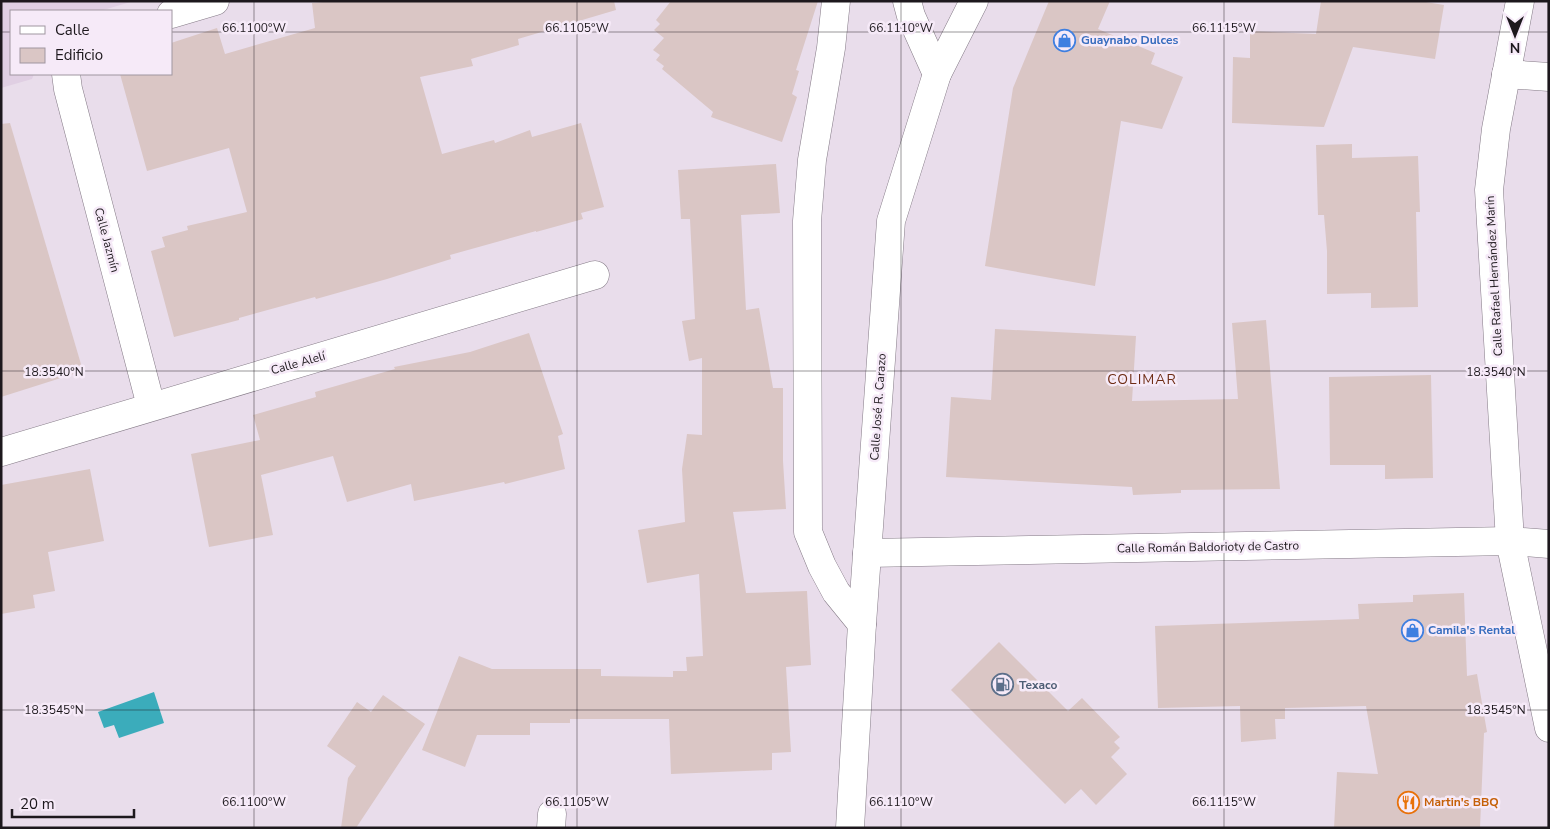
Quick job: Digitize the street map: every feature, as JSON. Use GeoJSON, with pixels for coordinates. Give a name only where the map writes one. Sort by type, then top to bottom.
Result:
{"type":"FeatureCollection","features":[{"type":"Feature","properties":{"kind":"street"},"geometry":{"type":"LineString","coordinates":[[172,14],[215,1]]}},
{"type":"Feature","properties":{"kind":"street"},"geometry":{"type":"LineString","coordinates":[[836,1],[831,48],[812,160],[806,221],[808,532],[822,566],[836,592],[862,624]]}},
{"type":"Feature","properties":{"kind":"street"},"geometry":{"type":"LineString","coordinates":[[907,1],[911,16],[937,74]]}},
{"type":"Feature","properties":{"kind":"street","name":"Calle José R. Carazo"},"geometry":{"type":"LineString","coordinates":[[850,828],[862,624],[891,221],[937,74],[974,1]]}},
{"type":"Feature","properties":{"kind":"street","name":"Calle Rafael Hernández Marín"},"geometry":{"type":"LineString","coordinates":[[1520,1],[1496,129],[1489,190],[1510,541],[1549,728]]}},
{"type":"Feature","properties":{"kind":"street"},"geometry":{"type":"LineString","coordinates":[[1506,74],[1549,77]]}},
{"type":"Feature","properties":{"kind":"street","name":"Calle Jazmín"},"geometry":{"type":"LineString","coordinates":[[66,75],[150,406]]}},
{"type":"Feature","properties":{"kind":"street","name":"Calle Alelí"},"geometry":{"type":"LineString","coordinates":[[1,452],[150,406],[595,275]]}},
{"type":"Feature","properties":{"kind":"street","name":"Calle Román Baldorioty de Castro"},"geometry":{"type":"LineString","coordinates":[[867,553],[1510,541],[1549,544]]}},
{"type":"Feature","properties":{"kind":"shaded area"},"geometry":{"type":"Polygon","coordinates":[[[1,1],[134,1],[103,10],[10,10],[10,75],[34,75],[32,79],[1,88],[1,1]]]}},
{"type":"Feature","properties":{"kind":"water"},"geometry":{"type":"Polygon","coordinates":[[[154,692],[164,723],[119,738],[114,725],[104,728],[98,712],[154,692]]]}},
{"type":"Feature","properties":{"kind":"building"},"geometry":{"type":"Polygon","coordinates":[[[334,1],[614,1],[616,10],[518,39],[519,45],[471,59],[473,66],[420,77],[442,154],[494,140],[495,143],[530,130],[532,137],[581,123],[604,207],[581,213],[583,219],[450,255],[451,259],[387,279],[316,299],[315,297],[174,337],[151,251],[165,247],[162,237],[188,230],[187,226],[247,212],[229,148],[147,171],[120,75],[172,75],[172,43],[217,28],[225,54],[315,28],[312,3],[334,1]]]}},
{"type":"Feature","properties":{"kind":"building"},"geometry":{"type":"Polygon","coordinates":[[[671,1],[818,1],[796,70],[799,71],[792,94],[797,97],[782,142],[711,117],[713,112],[662,69],[664,66],[656,60],[660,55],[653,50],[664,38],[654,30],[660,24],[656,20],[671,1]]]}},
{"type":"Feature","properties":{"kind":"building"},"geometry":{"type":"Polygon","coordinates":[[[1049,1],[1110,1],[1098,29],[1155,53],[1151,64],[1183,77],[1162,129],[1121,121],[1095,286],[985,266],[1013,88],[1049,1]]]}},
{"type":"Feature","properties":{"kind":"building"},"geometry":{"type":"Polygon","coordinates":[[[1321,1],[1420,1],[1444,5],[1435,59],[1353,47],[1324,127],[1232,123],[1233,57],[1250,58],[1250,31],[1316,34],[1321,1]]]}},
{"type":"Feature","properties":{"kind":"building"},"geometry":{"type":"Polygon","coordinates":[[[10,123],[83,371],[1,397],[1,124],[10,123]]]}},
{"type":"Feature","properties":{"kind":"building"},"geometry":{"type":"Polygon","coordinates":[[[1352,144],[1352,158],[1418,156],[1420,212],[1416,212],[1418,307],[1371,308],[1371,293],[1327,294],[1327,251],[1324,215],[1318,215],[1316,145],[1352,144]]]}},
{"type":"Feature","properties":{"kind":"building"},"geometry":{"type":"Polygon","coordinates":[[[776,164],[780,213],[741,215],[746,310],[759,308],[773,388],[783,388],[783,461],[786,509],[733,512],[746,593],[807,591],[811,665],[786,667],[791,752],[772,753],[772,770],[671,774],[669,719],[570,719],[570,723],[530,723],[530,735],[477,735],[465,767],[422,750],[459,656],[492,669],[601,669],[601,676],[673,677],[673,671],[687,671],[686,657],[703,656],[699,574],[647,583],[638,530],[685,522],[682,469],[687,434],[702,435],[702,358],[689,361],[682,321],[695,319],[690,219],[681,219],[678,170],[776,164]]]}},
{"type":"Feature","properties":{"kind":"building"},"geometry":{"type":"Polygon","coordinates":[[[1266,320],[1280,489],[1181,490],[1181,493],[1133,495],[1132,487],[946,477],[951,397],[991,400],[995,329],[1136,336],[1132,401],[1238,399],[1232,323],[1266,320]]]}},
{"type":"Feature","properties":{"kind":"building"},"geometry":{"type":"Polygon","coordinates":[[[529,333],[563,434],[558,436],[565,469],[505,484],[504,482],[414,501],[411,484],[347,502],[333,456],[261,475],[273,535],[209,547],[191,454],[260,440],[253,415],[316,397],[315,392],[395,369],[394,367],[470,352],[529,333]]]}},
{"type":"Feature","properties":{"kind":"building"},"geometry":{"type":"Polygon","coordinates":[[[1431,375],[1433,478],[1385,479],[1385,465],[1330,465],[1329,377],[1431,375]]]}},
{"type":"Feature","properties":{"kind":"building"},"geometry":{"type":"Polygon","coordinates":[[[90,469],[104,541],[48,552],[55,591],[33,595],[35,608],[1,614],[1,485],[90,469]]]}},
{"type":"Feature","properties":{"kind":"building"},"geometry":{"type":"Polygon","coordinates":[[[1464,593],[1467,676],[1477,674],[1487,732],[1484,733],[1480,828],[1334,828],[1337,772],[1378,774],[1366,706],[1285,708],[1285,719],[1275,719],[1276,739],[1241,742],[1240,706],[1158,708],[1155,626],[1359,619],[1358,604],[1413,602],[1413,595],[1464,593]]]}},
{"type":"Feature","properties":{"kind":"building"},"geometry":{"type":"Polygon","coordinates":[[[999,642],[1068,711],[1082,698],[1120,737],[1114,742],[1120,748],[1111,757],[1127,774],[1096,805],[1081,789],[1065,804],[951,690],[999,642]]]}},
{"type":"Feature","properties":{"kind":"building"},"geometry":{"type":"Polygon","coordinates":[[[383,695],[425,724],[356,828],[341,828],[348,778],[356,766],[327,746],[357,702],[371,712],[383,695]]]}},
{"type":"Feature","properties":{"kind":"place","name":"Guaynabo Dulces"},"geometry":{"type":"Point","coordinates":[1065,40]}},
{"type":"Feature","properties":{"kind":"place","name":"Camila's Rental"},"geometry":{"type":"Point","coordinates":[1412,630]}},
{"type":"Feature","properties":{"kind":"place","name":"Texaco"},"geometry":{"type":"Point","coordinates":[1003,685]}},
{"type":"Feature","properties":{"kind":"place","name":"Martin's BBQ"},"geometry":{"type":"Point","coordinates":[1408,802]}},
{"type":"Feature","properties":{"kind":"district","name":"COLIMAR"},"geometry":{"type":"Point","coordinates":[1142,379]}}]}
